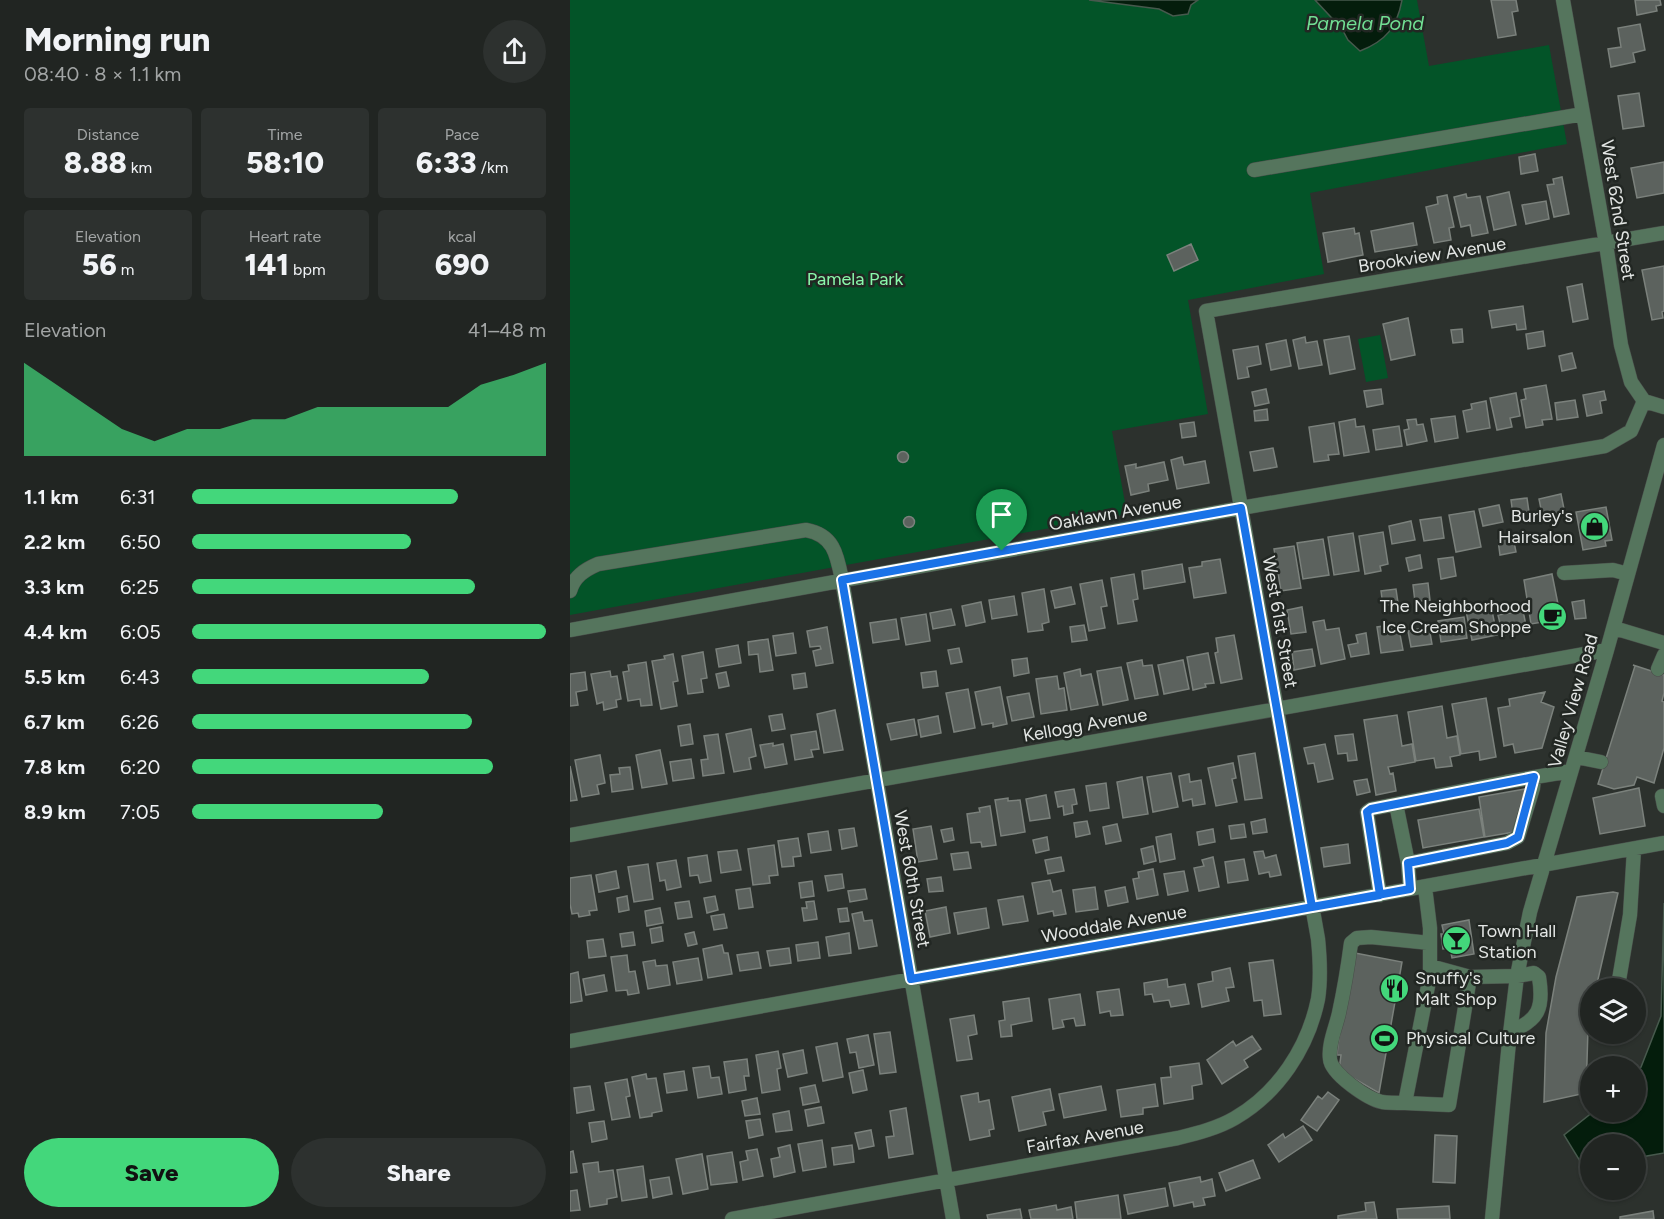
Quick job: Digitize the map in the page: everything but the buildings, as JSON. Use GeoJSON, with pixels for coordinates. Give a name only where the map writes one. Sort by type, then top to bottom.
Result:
{"type":"FeatureCollection","features":[{"type":"Feature","properties":{"kind":"street","name":"West 62nd Street"},"geometry":{"type":"LineString","coordinates":[[1563,0],[1606,244],[1621,345],[1631,382],[1644,401]]}},
{"type":"Feature","properties":{"kind":"street"},"geometry":{"type":"LineString","coordinates":[[1254,170],[1583,114]]}},
{"type":"Feature","properties":{"kind":"street","name":"Brookview Avenue"},"geometry":{"type":"LineString","coordinates":[[1206,311],[1664,233]]}},
{"type":"Feature","properties":{"kind":"street","name":"West 61st Street"},"geometry":{"type":"LineString","coordinates":[[1206,311],[1318,939]]}},
{"type":"Feature","properties":{"kind":"street"},"geometry":{"type":"LineString","coordinates":[[1644,401],[1664,407]]}},
{"type":"Feature","properties":{"kind":"street","name":"Oaklawn Avenue"},"geometry":{"type":"LineString","coordinates":[[570,630],[1241,508],[1605,446],[1631,431],[1644,401]]}},
{"type":"Feature","properties":{"kind":"street","name":"Valley View Road"},"geometry":{"type":"LineString","coordinates":[[1492,1219],[1510,1032],[1517,976],[1530,912],[1628,574],[1659,485],[1664,445]]}},
{"type":"Feature","properties":{"kind":"street","name":"West 60th Street"},"geometry":{"type":"LineString","coordinates":[[570,591],[576,577],[587,568],[598,564],[806,530],[819,532],[827,538],[838,561],[842,580],[953,1219]]}},
{"type":"Feature","properties":{"kind":"street"},"geometry":{"type":"LineString","coordinates":[[1564,573],[1613,570],[1628,574]]}},
{"type":"Feature","properties":{"kind":"street"},"geometry":{"type":"LineString","coordinates":[[1614,628],[1664,643]]}},
{"type":"Feature","properties":{"kind":"street","name":"Kellogg Avenue"},"geometry":{"type":"LineString","coordinates":[[570,836],[1607,650]]}},
{"type":"Feature","properties":{"kind":"street"},"geometry":{"type":"LineString","coordinates":[[1658,669],[1664,655]]}},
{"type":"Feature","properties":{"kind":"street"},"geometry":{"type":"LineString","coordinates":[[1576,757],[1601,762]]}},
{"type":"Feature","properties":{"kind":"street"},"geometry":{"type":"LineString","coordinates":[[1380,895],[1367,812],[1371,809],[1571,771]]}},
{"type":"Feature","properties":{"kind":"street"},"geometry":{"type":"LineString","coordinates":[[1408,863],[1507,843],[1518,837],[1534,777]]}},
{"type":"Feature","properties":{"kind":"street"},"geometry":{"type":"LineString","coordinates":[[1395,804],[1408,863],[1410,889]]}},
{"type":"Feature","properties":{"kind":"street","name":"Wooddale Avenue"},"geometry":{"type":"LineString","coordinates":[[570,1041],[1664,843]]}},
{"type":"Feature","properties":{"kind":"street"},"geometry":{"type":"LineString","coordinates":[[1619,978],[1630,915],[1634,849]]}},
{"type":"Feature","properties":{"kind":"street"},"geometry":{"type":"LineString","coordinates":[[1405,1103],[1430,976],[1430,943],[1425,887]]}},
{"type":"Feature","properties":{"kind":"street"},"geometry":{"type":"LineString","coordinates":[[1430,943],[1371,937],[1357,938],[1351,943],[1329,1058],[1337,1074],[1380,1102],[1449,1105],[1470,977]]}},
{"type":"Feature","properties":{"kind":"street","name":"Fairfax Avenue"},"geometry":{"type":"LineString","coordinates":[[732,1219],[1178,1138],[1207,1131],[1235,1118],[1259,1100],[1280,1079],[1297,1056],[1310,1029],[1318,999],[1320,970],[1318,939]]}},
{"type":"Feature","properties":{"kind":"street"},"geometry":{"type":"LineString","coordinates":[[1430,966],[1470,977],[1517,976],[1534,973],[1539,977],[1542,996],[1537,1014],[1525,1026],[1510,1032]]}},
{"type":"Feature","properties":{"kind":"green space","name":"Pamela Park"},"geometry":{"type":"Polygon","coordinates":[[[570,0],[1417,0],[1429,66],[1549,45],[1567,144],[1310,193],[1324,274],[1188,300],[1208,414],[1112,431],[1127,514],[570,615],[570,0]]]}},
{"type":"Feature","properties":{"kind":"green space"},"geometry":{"type":"Polygon","coordinates":[[[1380,335],[1388,378],[1366,382],[1358,339],[1380,335]]]}},
{"type":"Feature","properties":{"kind":"water"},"geometry":{"type":"Polygon","coordinates":[[[1089,0],[1198,0],[1191,5],[1188,14],[1173,16],[1159,9],[1089,0]]]}},
{"type":"Feature","properties":{"kind":"water","name":"Pamela Pond"},"geometry":{"type":"Polygon","coordinates":[[[1315,0],[1402,0],[1397,18],[1389,32],[1377,43],[1360,51],[1315,0]]]}},
{"type":"Feature","properties":{"kind":"water"},"geometry":{"type":"Polygon","coordinates":[[[1664,903],[1664,1153],[1646,1156],[1646,1134],[1580,1134],[1580,1161],[1564,1135],[1580,1122],[1646,1122],[1645,1056],[1661,1016],[1664,903]]]}},
{"type":"Feature","properties":{"kind":"place","name":"Burley's Hairsalon"},"geometry":{"type":"Point","coordinates":[1594,526]}},
{"type":"Feature","properties":{"kind":"place","name":"The Neighborhood Ice Cream Shoppe"},"geometry":{"type":"Point","coordinates":[1552,616]}},
{"type":"Feature","properties":{"kind":"place","name":"Town Hall Station"},"geometry":{"type":"Point","coordinates":[1457,941]}},
{"type":"Feature","properties":{"kind":"place","name":"Snuffy's Malt Shop"},"geometry":{"type":"Point","coordinates":[1394,988]}},
{"type":"Feature","properties":{"kind":"place","name":"Physical Culture"},"geometry":{"type":"Point","coordinates":[1385,1038]}},
{"type":"Feature","properties":{"kind":"route"},"geometry":{"type":"LineString","coordinates":[[1002,551],[842,580],[911,979],[1380,895],[1410,889],[1408,863],[1507,843],[1518,837],[1533,788],[1534,777],[1371,809],[1367,812],[1380,895],[1312,907],[1241,508],[1002,551]]}}]}
